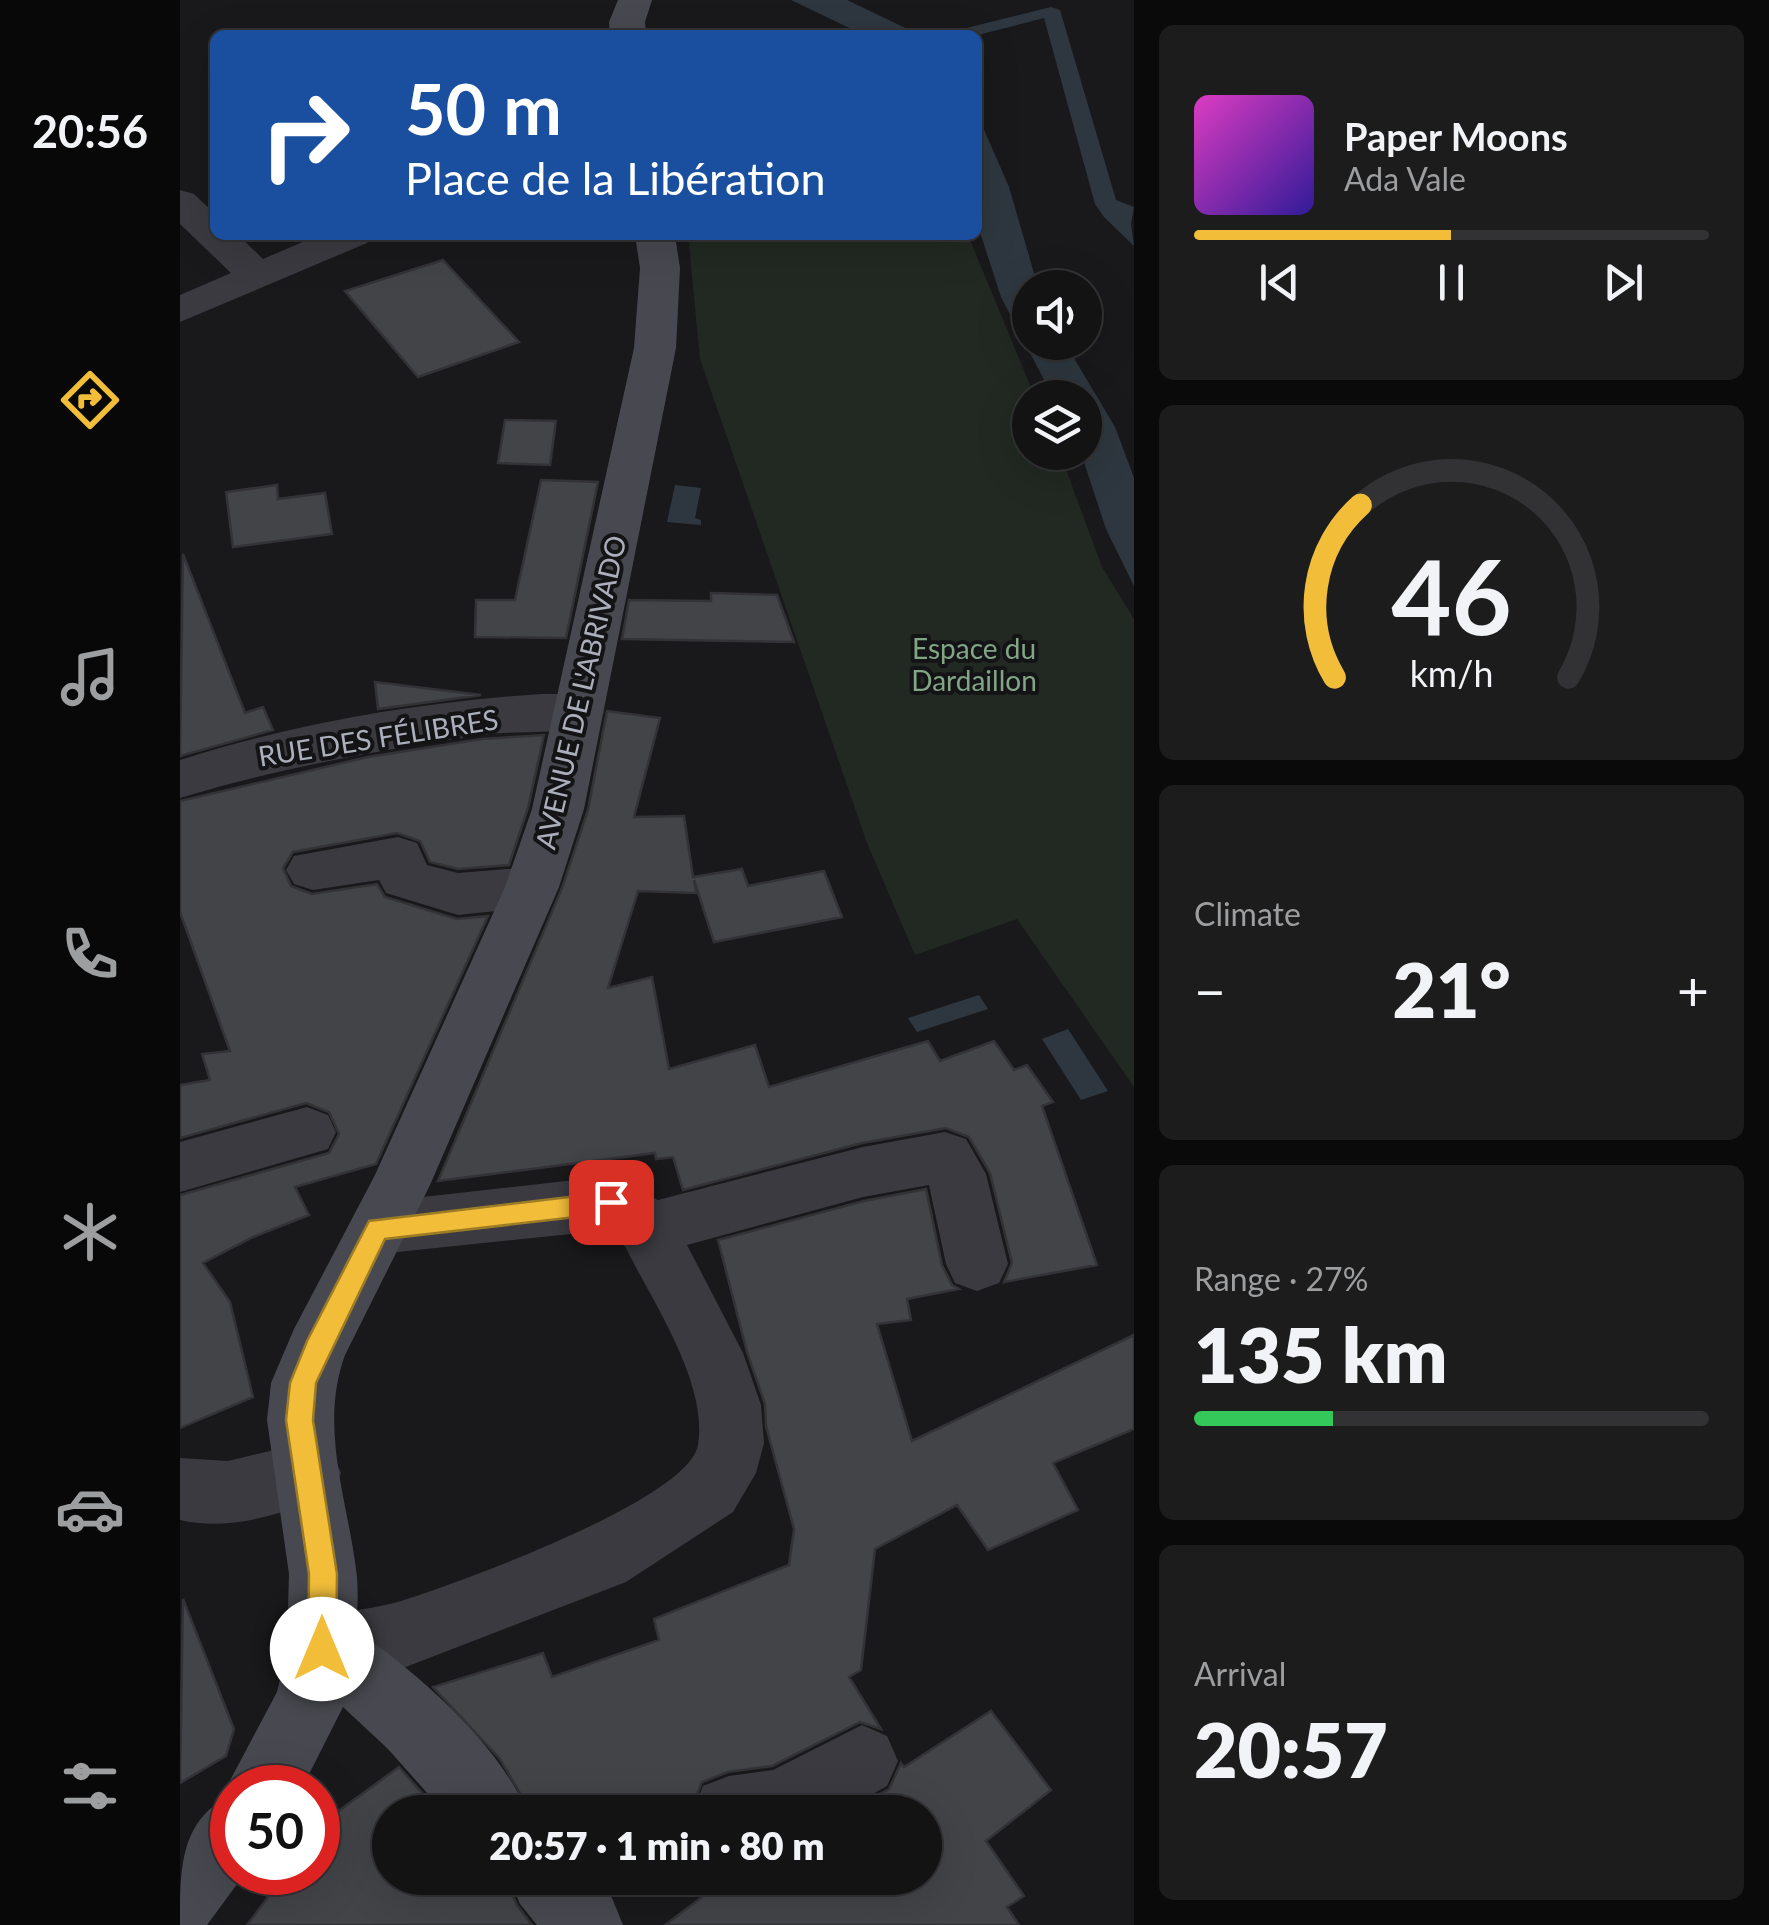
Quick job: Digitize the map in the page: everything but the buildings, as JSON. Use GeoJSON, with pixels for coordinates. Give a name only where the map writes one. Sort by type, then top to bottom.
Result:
{"type":"FeatureCollection","features":[{"type":"Feature","properties":{"kind":"main road","name":"AVENUE DE L'ABRIVADO"},"geometry":{"type":"LineString","coordinates":[[275,1765],[309,1704],[322,1649],[323,1574],[299,1420],[303,1383],[316,1349],[389,1206],[532,887],[558,809],[655,348],[660,268],[656,240]]}},
{"type":"Feature","properties":{"kind":"main road"},"geometry":{"type":"LineString","coordinates":[[322,1649],[370,1680],[406,1714],[476,1795]]}},
{"type":"Feature","properties":{"kind":"main road"},"geometry":{"type":"LineString","coordinates":[[180,1899],[210,1860]]}},
{"type":"Feature","properties":{"kind":"street"},"geometry":{"type":"LineString","coordinates":[[180,202],[210,230]]}},
{"type":"Feature","properties":{"kind":"street"},"geometry":{"type":"LineString","coordinates":[[220,240],[258,276]]}},
{"type":"Feature","properties":{"kind":"street"},"geometry":{"type":"LineString","coordinates":[[180,310],[341,240]]}},
{"type":"Feature","properties":{"kind":"street","name":"RUE DES FÉLIBRES"},"geometry":{"type":"LineString","coordinates":[[180,779],[242,759],[354,738],[554,710],[579,712]]}},
{"type":"Feature","properties":{"kind":"street"},"geometry":{"type":"LineString","coordinates":[[313,870],[398,857],[405,879],[458,894],[532,887]]}},
{"type":"Feature","properties":{"kind":"street"},"geometry":{"type":"LineString","coordinates":[[180,1167],[307,1132]]}},
{"type":"Feature","properties":{"kind":"street"},"geometry":{"type":"LineString","coordinates":[[647,1229],[863,1172],[945,1158],[956,1174],[977,1264]]}},
{"type":"Feature","properties":{"kind":"street"},"geometry":{"type":"LineString","coordinates":[[322,1649],[398,1636],[602,1559],[710,1490],[723,1472],[731,1443],[729,1405],[721,1373],[647,1229],[631,1212],[611,1202],[389,1206]]}},
{"type":"Feature","properties":{"kind":"street"},"geometry":{"type":"LineString","coordinates":[[180,1489],[220,1494],[308,1473]]}},
{"type":"Feature","properties":{"kind":"street"},"geometry":{"type":"LineString","coordinates":[[798,1795],[862,1762]]}},
{"type":"Feature","properties":{"kind":"green space","name":"Espace du Dardaillon"},"geometry":{"type":"Polygon","coordinates":[[[688,240],[970,240],[1012,341],[1012,360],[1020,360],[1028,380],[1012,380],[1012,470],[1066,470],[1102,567],[1134,619],[1134,1087],[1017,919],[915,955],[867,843],[700,359],[688,240]]]}},
{"type":"Feature","properties":{"kind":"shaded area"},"geometry":{"type":"Polygon","coordinates":[[[791,0],[847,0],[910,30],[854,30],[791,0]]]}},
{"type":"Feature","properties":{"kind":"shaded area"},"geometry":{"type":"Polygon","coordinates":[[[1051,7],[1060,10],[1116,200],[1134,207],[1134,246],[1095,204],[1044,18],[982,34],[982,30],[958,30],[1051,7]]]}},
{"type":"Feature","properties":{"kind":"shaded area"},"geometry":{"type":"Polygon","coordinates":[[[982,125],[1009,187],[1033,270],[1012,270],[1012,318],[982,238],[982,125]]]}},
{"type":"Feature","properties":{"kind":"shaded area"},"geometry":{"type":"Polygon","coordinates":[[[1034,360],[1075,360],[1087,380],[1044,380],[1034,360]]]}},
{"type":"Feature","properties":{"kind":"shaded area"},"geometry":{"type":"Polygon","coordinates":[[[1102,405],[1115,427],[1134,478],[1134,586],[1106,529],[1087,470],[1102,470],[1102,405]]]}},
{"type":"Feature","properties":{"kind":"shaded area"},"geometry":{"type":"Polygon","coordinates":[[[675,485],[701,488],[695,518],[701,520],[701,525],[667,522],[675,485]]]}},
{"type":"Feature","properties":{"kind":"shaded area"},"geometry":{"type":"Polygon","coordinates":[[[979,995],[988,1009],[917,1032],[908,1018],[979,995]]]}},
{"type":"Feature","properties":{"kind":"shaded area"},"geometry":{"type":"Polygon","coordinates":[[[1068,1029],[1108,1091],[1081,1100],[1042,1039],[1068,1029]]]}},
{"type":"Feature","properties":{"kind":"route"},"geometry":{"type":"LineString","coordinates":[[322,1649],[323,1574],[299,1420],[303,1383],[316,1349],[378,1228],[611,1202]]}}]}
